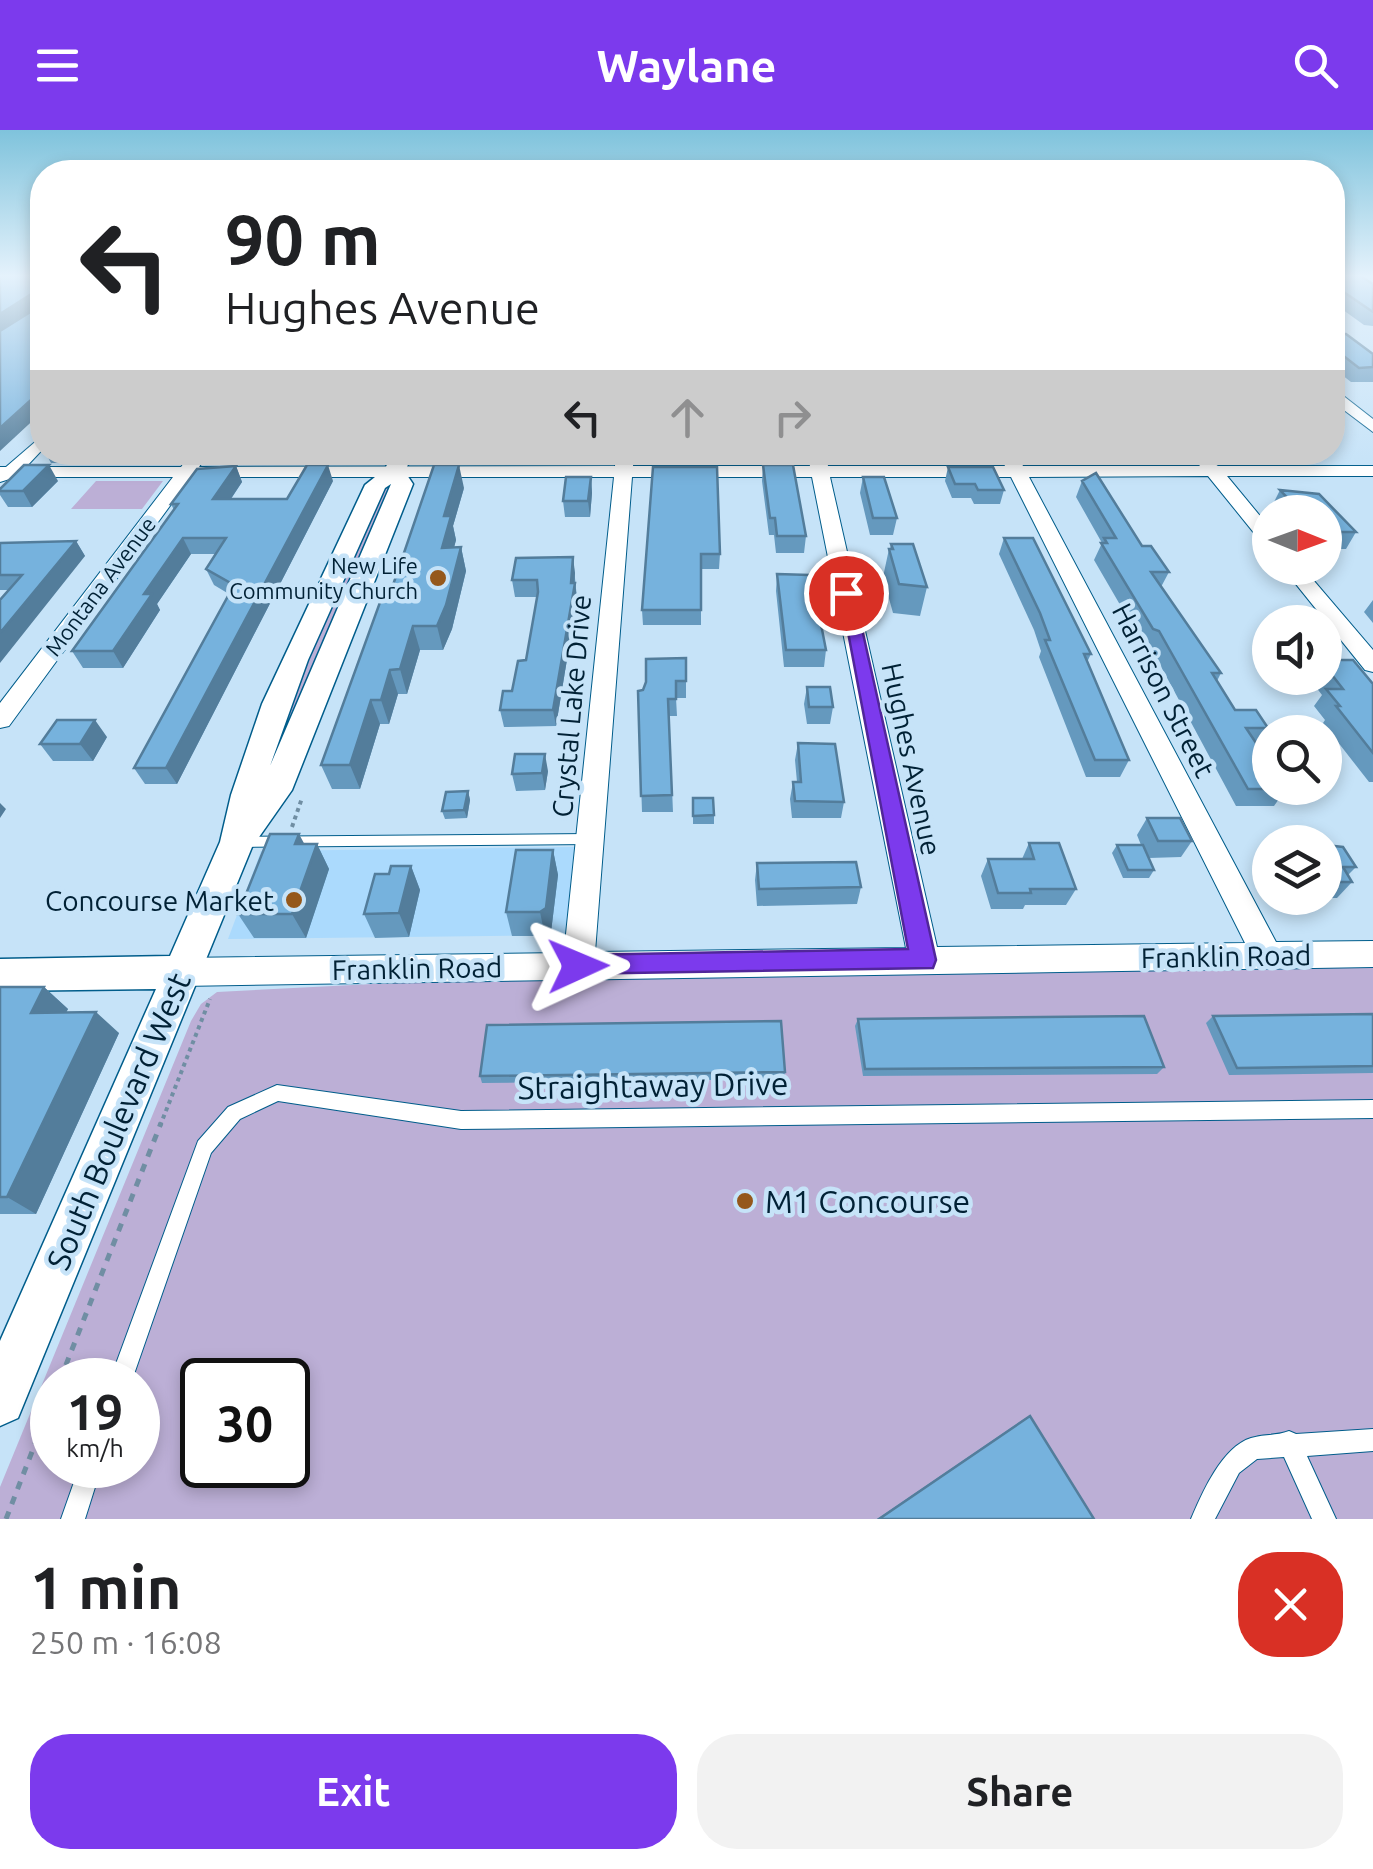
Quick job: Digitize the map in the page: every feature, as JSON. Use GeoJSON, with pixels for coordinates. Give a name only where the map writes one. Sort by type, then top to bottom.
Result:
{"type":"FeatureCollection","features":[{"type":"Feature","properties":{"kind":"street"},"geometry":{"type":"LineString","coordinates":[[1345,403],[1373,428]]}},
{"type":"Feature","properties":{"kind":"street"},"geometry":{"type":"LineString","coordinates":[[3,476],[30,452]]}},
{"type":"Feature","properties":{"kind":"street","name":"Montana Avenue"},"geometry":{"type":"LineString","coordinates":[[0,720],[191,465]]}},
{"type":"Feature","properties":{"kind":"street"},"geometry":{"type":"LineString","coordinates":[[3,476],[334,465]]}},
{"type":"Feature","properties":{"kind":"street","name":"South Boulevard West"},"geometry":{"type":"LineString","coordinates":[[0,1400],[237,842],[283,774],[402,484],[399,465]]}},
{"type":"Feature","properties":{"kind":"street","name":"Crystal Lake Drive"},"geometry":{"type":"LineString","coordinates":[[578,966],[624,465]]}},
{"type":"Feature","properties":{"kind":"street","name":"Hughes Avenue"},"geometry":{"type":"LineString","coordinates":[[819,465],[924,960]]}},
{"type":"Feature","properties":{"kind":"street","name":"Harrison Street"},"geometry":{"type":"LineString","coordinates":[[1014,465],[1267,956]]}},
{"type":"Feature","properties":{"kind":"street"},"geometry":{"type":"LineString","coordinates":[[1073,465],[1214,472],[1373,472]]}},
{"type":"Feature","properties":{"kind":"street"},"geometry":{"type":"LineString","coordinates":[[1208,465],[1252,518]]}},
{"type":"Feature","properties":{"kind":"street"},"geometry":{"type":"LineString","coordinates":[[1307,585],[1373,665]]}},
{"type":"Feature","properties":{"kind":"street","name":"Franklin Road"},"geometry":{"type":"LineString","coordinates":[[0,975],[1373,954]]}},
{"type":"Feature","properties":{"kind":"lane"},"geometry":{"type":"LineString","coordinates":[[237,842],[589,839]]}},
{"type":"Feature","properties":{"kind":"lane","name":"Straightaway Drive"},"geometry":{"type":"LineString","coordinates":[[129,1358],[204,1147],[234,1113],[277,1093],[462,1120],[1373,1110]]}},
{"type":"Feature","properties":{"kind":"lane"},"geometry":{"type":"LineString","coordinates":[[1203,1519],[1230,1465],[1253,1448],[1289,1442],[1373,1440]]}},
{"type":"Feature","properties":{"kind":"lane"},"geometry":{"type":"LineString","coordinates":[[1289,1442],[1324,1519]]}},
{"type":"Feature","properties":{"kind":"lane"},"geometry":{"type":"LineString","coordinates":[[72,1519],[83,1488]]}},
{"type":"Feature","properties":{"kind":"path"},"geometry":{"type":"LineString","coordinates":[[69,1358],[211,998],[226,997]]}},
{"type":"Feature","properties":{"kind":"path"},"geometry":{"type":"LineString","coordinates":[[6,1519],[30,1457]]}},
{"type":"Feature","properties":{"kind":"shaded area"},"geometry":{"type":"Polygon","coordinates":[[[96,481],[163,481],[142,509],[71,509],[96,481]]]}},
{"type":"Feature","properties":{"kind":"shaded area"},"geometry":{"type":"Polygon","coordinates":[[[394,482],[262,791],[282,716],[381,487],[394,482]]]}},
{"type":"Feature","properties":{"kind":"shaded area"},"geometry":{"type":"Polygon","coordinates":[[[574,847],[566,935],[228,939],[261,851],[574,847]]]}},
{"type":"Feature","properties":{"kind":"shaded area","name":"M1 Concourse"},"geometry":{"type":"Polygon","coordinates":[[[1373,966],[1373,1519],[0,1519],[0,1487],[30,1414],[30,1488],[160,1488],[160,1358],[53,1358],[191,1021],[201,1004],[217,992],[510,977],[1373,966]]]}},
{"type":"Feature","properties":{"kind":"building"},"geometry":{"type":"Polygon","coordinates":[[[0,341],[30,341],[30,401],[0,428],[0,341]]]}},
{"type":"Feature","properties":{"kind":"building"},"geometry":{"type":"Polygon","coordinates":[[[1345,341],[1355,341],[1373,354],[1373,367],[1359,368],[1345,357],[1345,341]]]}},
{"type":"Feature","properties":{"kind":"building"},"geometry":{"type":"Polygon","coordinates":[[[24,465],[49,465],[23,491],[0,491],[0,489],[24,465]]]}},
{"type":"Feature","properties":{"kind":"building"},"geometry":{"type":"Polygon","coordinates":[[[307,465],[328,465],[166,768],[134,768],[234,585],[206,569],[226,538],[183,538],[144,594],[152,594],[113,651],[72,651],[178,504],[171,504],[197,469],[236,466],[213,499],[287,499],[307,465]]]}},
{"type":"Feature","properties":{"kind":"building"},"geometry":{"type":"Polygon","coordinates":[[[434,465],[459,465],[444,516],[451,516],[442,548],[461,547],[446,605],[437,626],[413,626],[400,669],[390,670],[381,700],[371,700],[350,765],[321,765],[383,594],[392,588],[434,465]]]}},
{"type":"Feature","properties":{"kind":"building"},"geometry":{"type":"Polygon","coordinates":[[[763,465],[793,465],[806,536],[777,536],[775,518],[770,518],[763,465]]]}},
{"type":"Feature","properties":{"kind":"building"},"geometry":{"type":"Polygon","coordinates":[[[653,467],[717,467],[720,554],[701,554],[701,610],[642,610],[653,467]]]}},
{"type":"Feature","properties":{"kind":"building"},"geometry":{"type":"Polygon","coordinates":[[[948,467],[993,467],[1004,490],[978,490],[975,484],[955,484],[948,467]]]}},
{"type":"Feature","properties":{"kind":"building"},"geometry":{"type":"Polygon","coordinates":[[[1096,473],[1142,546],[1151,546],[1169,572],[1151,572],[1221,673],[1212,673],[1235,710],[1256,710],[1259,715],[1252,715],[1252,728],[1246,728],[1252,737],[1252,789],[1248,789],[1159,631],[1153,629],[1101,543],[1107,543],[1104,538],[1116,538],[1082,481],[1096,473]]]}},
{"type":"Feature","properties":{"kind":"building"},"geometry":{"type":"Polygon","coordinates":[[[566,477],[591,477],[588,501],[563,501],[566,477]]]}},
{"type":"Feature","properties":{"kind":"building"},"geometry":{"type":"Polygon","coordinates":[[[863,477],[884,477],[897,518],[873,518],[863,477]]]}},
{"type":"Feature","properties":{"kind":"building"},"geometry":{"type":"Polygon","coordinates":[[[1280,490],[1320,495],[1285,495],[1280,490]]]}},
{"type":"Feature","properties":{"kind":"building"},"geometry":{"type":"Polygon","coordinates":[[[1342,518],[1356,532],[1342,532],[1342,518]]]}},
{"type":"Feature","properties":{"kind":"building"},"geometry":{"type":"Polygon","coordinates":[[[1004,538],[1033,538],[1091,654],[1084,654],[1129,760],[1095,760],[1045,640],[1050,640],[1040,613],[1004,538]]]}},
{"type":"Feature","properties":{"kind":"building"},"geometry":{"type":"Polygon","coordinates":[[[76,541],[0,633],[0,600],[22,575],[0,575],[0,543],[76,541]]]}},
{"type":"Feature","properties":{"kind":"building"},"geometry":{"type":"Polygon","coordinates":[[[891,544],[913,544],[927,587],[899,584],[891,544]]]}},
{"type":"Feature","properties":{"kind":"building"},"geometry":{"type":"Polygon","coordinates":[[[573,557],[571,583],[575,583],[553,710],[500,710],[503,691],[512,691],[518,661],[526,660],[538,592],[537,580],[512,580],[516,558],[573,557]]]}},
{"type":"Feature","properties":{"kind":"building"},"geometry":{"type":"Polygon","coordinates":[[[777,574],[809,575],[813,614],[819,614],[826,650],[786,650],[777,574]]]}},
{"type":"Feature","properties":{"kind":"building"},"geometry":{"type":"Polygon","coordinates":[[[686,658],[686,681],[676,681],[676,699],[668,699],[672,795],[641,796],[638,691],[643,690],[646,682],[646,659],[686,658]]]}},
{"type":"Feature","properties":{"kind":"building"},"geometry":{"type":"Polygon","coordinates":[[[1342,660],[1353,660],[1373,684],[1373,753],[1336,706],[1340,706],[1331,695],[1342,695],[1342,660]]]}},
{"type":"Feature","properties":{"kind":"building"},"geometry":{"type":"Polygon","coordinates":[[[807,687],[830,687],[833,707],[809,707],[807,687]]]}},
{"type":"Feature","properties":{"kind":"building"},"geometry":{"type":"Polygon","coordinates":[[[57,720],[95,720],[80,744],[40,744],[57,720]]]}},
{"type":"Feature","properties":{"kind":"building"},"geometry":{"type":"Polygon","coordinates":[[[798,743],[835,744],[844,802],[795,801],[793,782],[801,782],[798,743]]]}},
{"type":"Feature","properties":{"kind":"building"},"geometry":{"type":"Polygon","coordinates":[[[515,754],[545,754],[542,773],[512,774],[515,754]]]}},
{"type":"Feature","properties":{"kind":"building"},"geometry":{"type":"Polygon","coordinates":[[[468,791],[464,810],[442,811],[446,792],[468,791]]]}},
{"type":"Feature","properties":{"kind":"building"},"geometry":{"type":"Polygon","coordinates":[[[693,798],[713,798],[714,815],[693,816],[693,798]]]}},
{"type":"Feature","properties":{"kind":"building"},"geometry":{"type":"Polygon","coordinates":[[[1147,818],[1180,818],[1192,841],[1158,841],[1147,818]]]}},
{"type":"Feature","properties":{"kind":"building"},"geometry":{"type":"Polygon","coordinates":[[[270,834],[299,834],[295,844],[317,844],[292,914],[238,914],[270,834]]]}},
{"type":"Feature","properties":{"kind":"building"},"geometry":{"type":"Polygon","coordinates":[[[1029,843],[1059,843],[1076,889],[998,893],[988,859],[1034,859],[1029,843]]]}},
{"type":"Feature","properties":{"kind":"building"},"geometry":{"type":"Polygon","coordinates":[[[1117,845],[1143,845],[1154,870],[1128,870],[1117,845]]]}},
{"type":"Feature","properties":{"kind":"building"},"geometry":{"type":"Polygon","coordinates":[[[1342,847],[1356,867],[1343,867],[1352,882],[1342,882],[1342,847]]]}},
{"type":"Feature","properties":{"kind":"building"},"geometry":{"type":"Polygon","coordinates":[[[516,850],[553,850],[546,908],[540,912],[506,912],[516,850]]]}},
{"type":"Feature","properties":{"kind":"building"},"geometry":{"type":"Polygon","coordinates":[[[856,862],[861,887],[759,889],[757,863],[856,862]]]}},
{"type":"Feature","properties":{"kind":"building"},"geometry":{"type":"Polygon","coordinates":[[[391,866],[411,866],[399,913],[364,914],[375,874],[389,874],[391,866]]]}},
{"type":"Feature","properties":{"kind":"building"},"geometry":{"type":"Polygon","coordinates":[[[0,987],[44,987],[31,1013],[96,1012],[7,1197],[0,1197],[0,987]]]}},
{"type":"Feature","properties":{"kind":"building"},"geometry":{"type":"Polygon","coordinates":[[[1373,1014],[1373,1066],[1237,1068],[1213,1016],[1373,1014]]]}},
{"type":"Feature","properties":{"kind":"building"},"geometry":{"type":"Polygon","coordinates":[[[1144,1016],[1164,1067],[865,1069],[858,1019],[1144,1016]]]}},
{"type":"Feature","properties":{"kind":"building"},"geometry":{"type":"Polygon","coordinates":[[[781,1021],[785,1072],[480,1076],[487,1025],[781,1021]]]}},
{"type":"Feature","properties":{"kind":"building"},"geometry":{"type":"Polygon","coordinates":[[[1030,1416],[1094,1519],[879,1519],[1030,1416]]]}},
{"type":"Feature","properties":{"kind":"place","name":"New Life Community Church"},"geometry":{"type":"Point","coordinates":[438,578]}},
{"type":"Feature","properties":{"kind":"place","name":"Concourse Market"},"geometry":{"type":"Point","coordinates":[294,900]}},
{"type":"Feature","properties":{"kind":"place","name":"M1 Concourse"},"geometry":{"type":"Point","coordinates":[745,1201]}},
{"type":"Feature","properties":{"kind":"route"},"geometry":{"type":"LineString","coordinates":[[578,966],[924,960],[846,593]]}}]}
